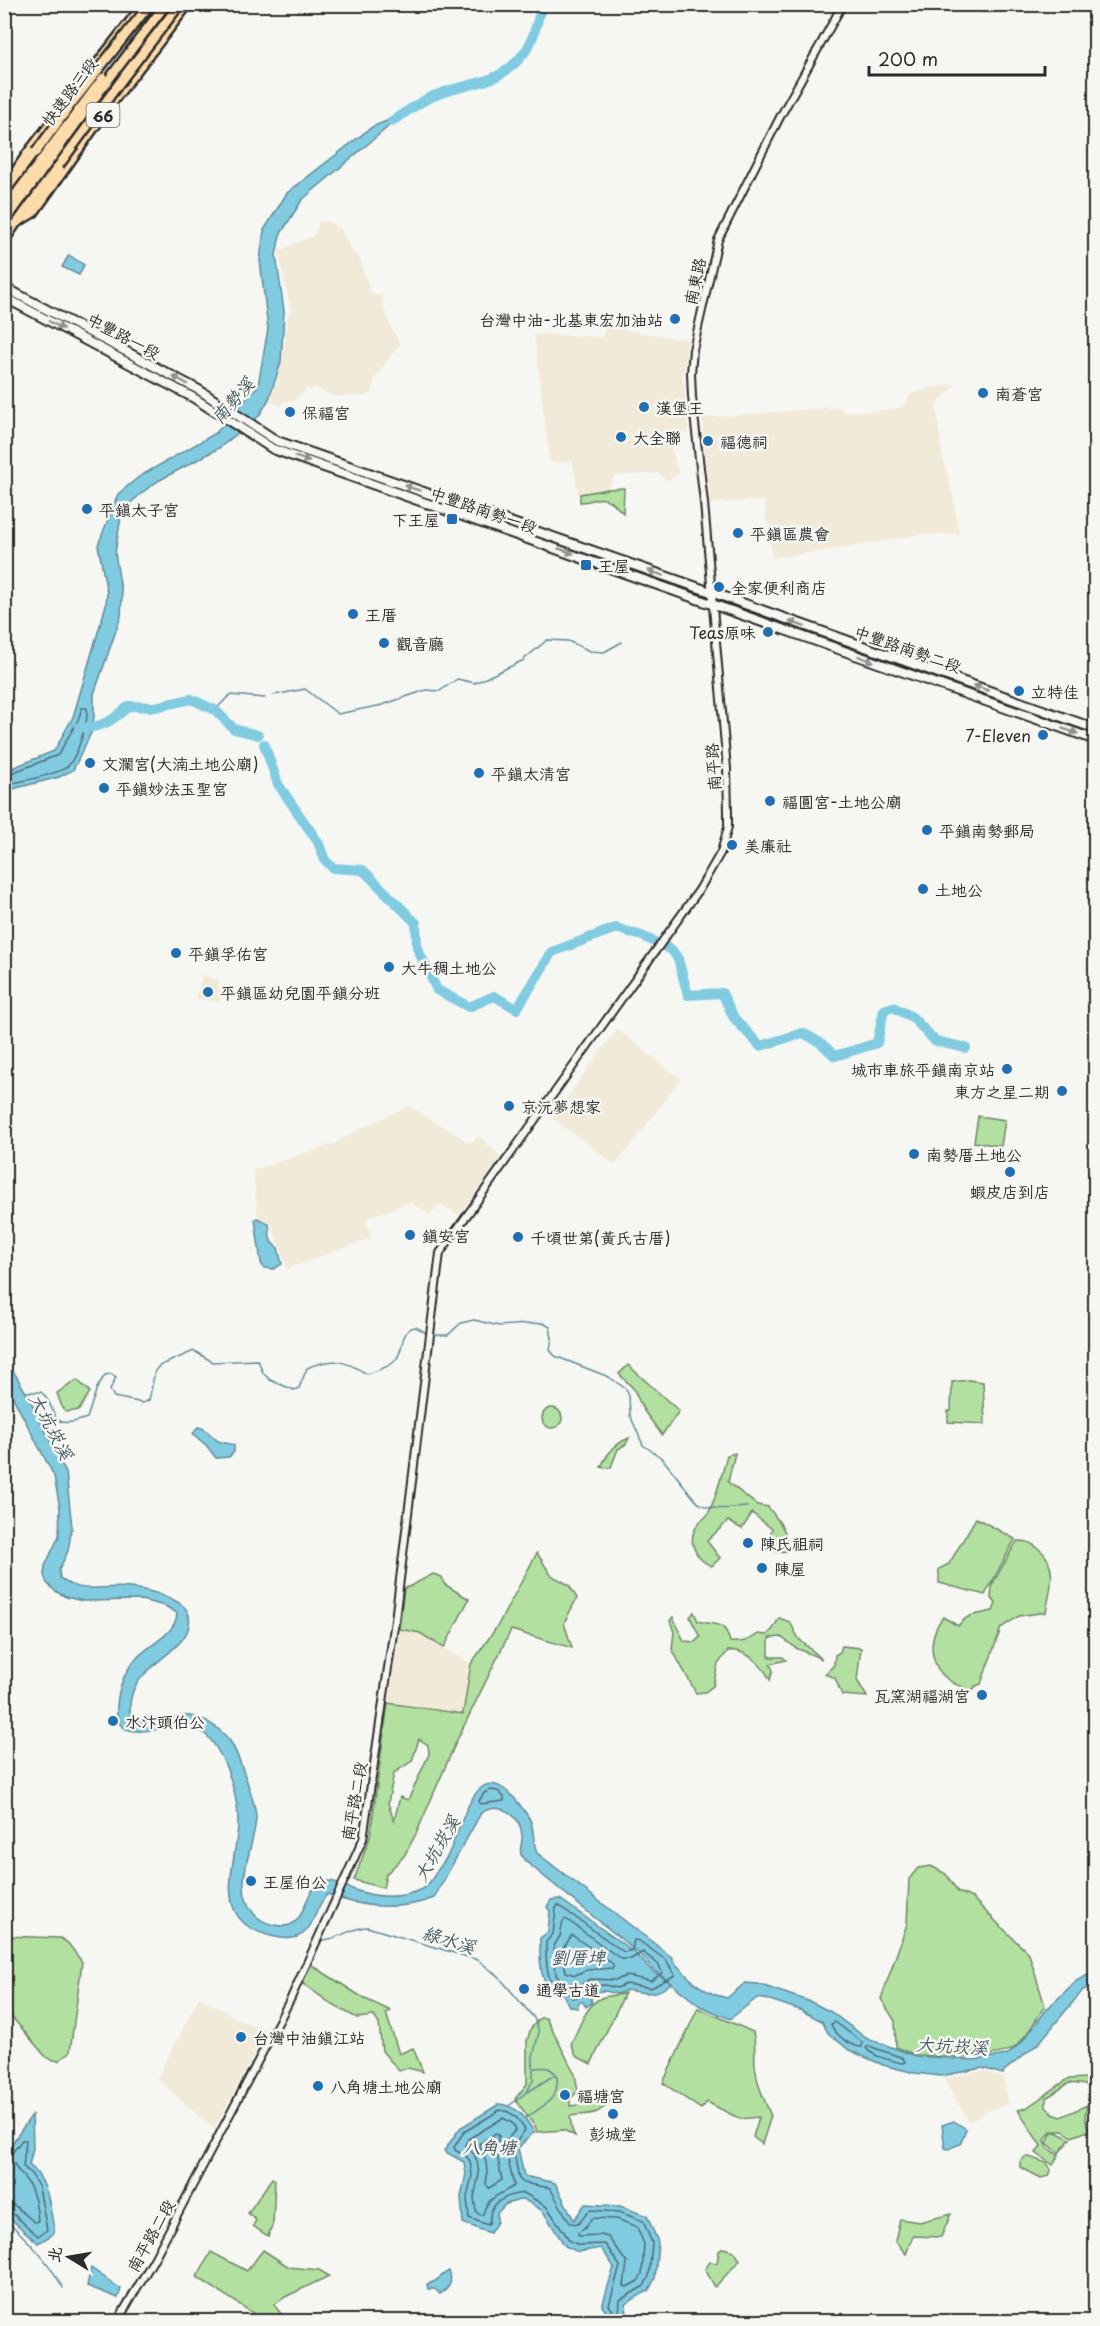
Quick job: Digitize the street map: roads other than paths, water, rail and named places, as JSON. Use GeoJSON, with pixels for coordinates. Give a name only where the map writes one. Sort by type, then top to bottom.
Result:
{"type":"FeatureCollection","features":[{"type":"Feature","properties":{"kind":"main road","name":"快速路三段"},"geometry":{"type":"LineString","coordinates":[[5,196],[10,180],[28,153],[87,82],[144,4]]}},
{"type":"Feature","properties":{"kind":"main road"},"geometry":{"type":"LineString","coordinates":[[5,196],[72,103],[150,4]]}},
{"type":"Feature","properties":{"kind":"main road","name":"66"},"geometry":{"type":"LineString","coordinates":[[4,210],[57,137],[160,4]]}},
{"type":"Feature","properties":{"kind":"main road","name":"66"},"geometry":{"type":"LineString","coordinates":[[4,223],[166,4]]}},
{"type":"Feature","properties":{"kind":"main road"},"geometry":{"type":"LineString","coordinates":[[16,223],[180,4]]}},
{"type":"Feature","properties":{"kind":"main road","name":"快速路三段"},"geometry":{"type":"LineString","coordinates":[[4,242],[16,223],[34,212],[112,102],[188,4]]}},
{"type":"Feature","properties":{"kind":"main road","name":"中豐路一段"},"geometry":{"type":"LineString","coordinates":[[4,287],[199,390],[255,427]]}},
{"type":"Feature","properties":{"kind":"main road","name":"中豐路一段"},"geometry":{"type":"LineString","coordinates":[[4,297],[194,398],[250,434]]}},
{"type":"Feature","properties":{"kind":"main road"},"geometry":{"type":"LineString","coordinates":[[224,418],[230,410]]}},
{"type":"Feature","properties":{"kind":"main road"},"geometry":{"type":"LineString","coordinates":[[250,434],[255,427]]}},
{"type":"Feature","properties":{"kind":"main road","name":"中豐路南勢一段"},"geometry":{"type":"LineString","coordinates":[[255,427],[277,441],[711,592]]}},
{"type":"Feature","properties":{"kind":"main road","name":"中豐路南勢一段"},"geometry":{"type":"LineString","coordinates":[[250,434],[273,449],[712,604]]}},
{"type":"Feature","properties":{"kind":"main road"},"geometry":{"type":"LineString","coordinates":[[325,468],[327,458]]}},
{"type":"Feature","properties":{"kind":"main road","name":"中豐路南勢二段"},"geometry":{"type":"LineString","coordinates":[[711,592],[1095,729]]}},
{"type":"Feature","properties":{"kind":"main road","name":"中豐路南勢二段"},"geometry":{"type":"LineString","coordinates":[[712,604],[1095,740]]}},
{"type":"Feature","properties":{"kind":"street","name":"快速路三段"},"geometry":{"type":"LineString","coordinates":[[87,82],[155,4]]}},
{"type":"Feature","properties":{"kind":"street","name":"快速路三段"},"geometry":{"type":"LineString","coordinates":[[16,223],[27,203],[103,95],[173,4]]}},
{"type":"Feature","properties":{"kind":"street","name":"南東路"},"geometry":{"type":"LineString","coordinates":[[711,592],[691,373],[693,350],[713,257],[718,240],[780,117],[843,4]]}},
{"type":"Feature","properties":{"kind":"street"},"geometry":{"type":"LineString","coordinates":[[87,82],[112,102]]}},
{"type":"Feature","properties":{"kind":"street","name":"南平路"},"geometry":{"type":"LineString","coordinates":[[430,1330],[440,1252],[699,890],[721,852],[728,827],[727,769],[711,592]]}},
{"type":"Feature","properties":{"kind":"street","name":"南平路二段"},"geometry":{"type":"LineString","coordinates":[[117,2322],[154,2259],[291,1998],[363,1839],[395,1620],[430,1330]]}},
{"type":"Feature","properties":{"kind":"water"},"geometry":{"type":"Polygon","coordinates":[[[402,115],[302,200],[280,235],[276,255],[284,311],[281,362],[269,399],[259,416],[219,448],[158,481],[127,506],[121,517],[115,553],[122,596],[121,616],[94,694],[91,733],[73,770],[59,777],[5,791],[5,771],[54,751],[73,717],[106,605],[107,593],[98,545],[118,494],[140,476],[216,433],[258,386],[268,329],[260,260],[264,230],[287,193],[372,127],[402,115]]]}},
{"type":"Feature","properties":{"kind":"water"},"geometry":{"type":"Polygon","coordinates":[[[69,255],[84,265],[79,275],[62,267],[69,255]]]}},
{"type":"Feature","properties":{"kind":"water"},"geometry":{"type":"Polygon","coordinates":[[[255,1219],[269,1224],[270,1238],[278,1248],[282,1264],[274,1269],[264,1268],[261,1263],[255,1219]]]}},
{"type":"Feature","properties":{"kind":"water"},"geometry":{"type":"Polygon","coordinates":[[[4,1363],[15,1374],[28,1396],[66,1473],[72,1527],[68,1551],[59,1570],[60,1578],[76,1587],[121,1587],[145,1590],[173,1600],[187,1610],[188,1629],[181,1641],[136,1684],[131,1699],[131,1717],[144,1722],[157,1722],[183,1716],[196,1717],[221,1731],[230,1741],[246,1778],[256,1818],[244,1880],[244,1892],[247,1903],[254,1914],[263,1921],[278,1926],[290,1925],[301,1915],[315,1887],[326,1881],[370,1894],[387,1896],[405,1895],[424,1888],[447,1857],[466,1810],[476,1793],[488,1784],[492,1784],[509,1793],[527,1814],[531,1822],[537,1853],[673,1958],[685,1974],[697,1984],[718,1996],[727,1998],[745,1983],[758,1984],[811,2002],[831,2012],[866,2038],[916,2056],[974,2060],[1007,2055],[1021,2043],[1047,2009],[1076,1981],[1095,1971],[1095,1985],[1083,1990],[1039,2043],[1003,2074],[982,2068],[941,2076],[915,2073],[883,2065],[849,2050],[828,2033],[822,2021],[800,2010],[770,2000],[757,1998],[730,2019],[700,2006],[525,1860],[521,1852],[522,1835],[517,1821],[508,1812],[495,1808],[481,1813],[434,1898],[408,1905],[381,1906],[353,1902],[328,1894],[309,1928],[297,1937],[280,1938],[252,1929],[240,1919],[233,1906],[230,1892],[238,1826],[237,1810],[229,1775],[217,1749],[205,1734],[195,1728],[181,1726],[136,1731],[126,1729],[120,1724],[117,1714],[119,1692],[127,1670],[141,1654],[167,1633],[177,1613],[165,1606],[141,1600],[83,1601],[66,1597],[47,1583],[44,1575],[45,1566],[59,1536],[60,1508],[54,1476],[5,1382],[4,1363]]]}},
{"type":"Feature","properties":{"kind":"water"},"geometry":{"type":"Polygon","coordinates":[[[198,1427],[204,1429],[218,1441],[234,1445],[234,1452],[229,1457],[216,1458],[193,1434],[198,1427]]]}},
{"type":"Feature","properties":{"kind":"water","name":"劉厝埤"},"geometry":{"type":"Polygon","coordinates":[[[560,1899],[634,1952],[652,1971],[671,1983],[650,1993],[626,1990],[618,1994],[605,1991],[590,1992],[592,2003],[586,2007],[583,2002],[579,2002],[577,2008],[569,2006],[563,1994],[548,1986],[540,1964],[540,1938],[548,1932],[550,1911],[547,1907],[551,1900],[560,1899]]]}},
{"type":"Feature","properties":{"kind":"water","name":"八角塘"},"geometry":{"type":"Polygon","coordinates":[[[499,2104],[511,2107],[520,2113],[534,2132],[518,2148],[524,2176],[555,2183],[574,2220],[585,2204],[620,2206],[647,2216],[658,2242],[655,2278],[649,2290],[625,2304],[629,2321],[613,2321],[602,2306],[614,2267],[601,2248],[578,2252],[565,2246],[543,2211],[523,2199],[506,2204],[497,2213],[497,2222],[490,2233],[463,2223],[461,2197],[466,2174],[464,2162],[444,2151],[460,2128],[499,2104]]]}},
{"type":"Feature","properties":{"kind":"water"},"geometry":{"type":"Polygon","coordinates":[[[32,2115],[33,2148],[29,2165],[44,2186],[54,2230],[52,2235],[38,2243],[5,2214],[5,2153],[32,2115]]]}},
{"type":"Feature","properties":{"kind":"water"},"geometry":{"type":"Polygon","coordinates":[[[954,2121],[966,2129],[960,2144],[948,2149],[945,2148],[942,2125],[954,2121]]]}},
{"type":"Feature","properties":{"kind":"water"},"geometry":{"type":"Polygon","coordinates":[[[91,2268],[121,2289],[118,2298],[87,2286],[91,2268]]]}},
{"type":"Feature","properties":{"kind":"water"},"geometry":{"type":"Polygon","coordinates":[[[449,2271],[450,2281],[443,2292],[440,2294],[435,2289],[428,2289],[427,2284],[434,2282],[449,2271]]]}},
{"type":"Feature","properties":{"kind":"waterway","name":"南勢溪"},"geometry":{"type":"LineString","coordinates":[[392,121],[427,99],[503,73],[525,52],[531,42],[542,4]]}},
{"type":"Feature","properties":{"kind":"waterway"},"geometry":{"type":"LineString","coordinates":[[274,695],[305,689],[338,714],[382,705],[426,690],[440,691],[457,679],[475,683],[522,661],[547,640],[568,641],[590,651],[604,652],[622,642]]}},
{"type":"Feature","properties":{"kind":"waterway"},"geometry":{"type":"LineString","coordinates":[[215,710],[230,695],[265,698]]}},
{"type":"Feature","properties":{"kind":"waterway"},"geometry":{"type":"LineString","coordinates":[[79,727],[101,725],[129,706],[155,707],[191,699],[215,710],[234,729],[258,735]]}},
{"type":"Feature","properties":{"kind":"waterway"},"geometry":{"type":"LineString","coordinates":[[264,744],[278,784],[318,842],[325,860],[333,868],[363,870],[416,923],[417,948],[437,990],[469,1007],[494,996],[517,1009],[552,952],[616,928],[642,936],[672,950],[678,959],[688,995],[722,993],[734,1018],[760,1046],[803,1033],[821,1043],[835,1056],[877,1043],[884,1010],[893,1007],[912,1017],[935,1041],[966,1048]]}},
{"type":"Feature","properties":{"kind":"waterway"},"geometry":{"type":"LineString","coordinates":[[433,1335],[448,1335],[461,1323],[474,1320],[499,1326],[543,1323],[550,1327],[552,1338],[550,1350],[555,1356],[609,1377],[626,1389],[629,1396],[630,1415],[643,1445],[662,1458],[697,1502],[715,1508],[747,1507]]}},
{"type":"Feature","properties":{"kind":"waterway","name":"大坑崁溪"},"geometry":{"type":"LineString","coordinates":[[26,1392],[41,1392],[47,1398],[59,1421],[74,1422],[87,1418],[97,1388],[105,1375],[111,1374],[116,1377],[110,1390],[114,1397],[143,1403],[149,1400],[155,1371],[159,1366],[194,1351],[213,1362],[258,1360],[263,1373],[270,1380],[294,1390],[299,1388],[307,1368],[331,1361],[345,1363],[367,1374],[395,1361],[405,1335],[411,1328],[416,1327],[428,1334]]}},
{"type":"Feature","properties":{"kind":"waterway","name":"綠水溪"},"geometry":{"type":"LineString","coordinates":[[322,1940],[367,1927],[478,1960],[499,1977],[534,2018],[539,2032],[533,2057],[533,2080],[527,2092],[510,2105]]}},
{"type":"Feature","properties":{"kind":"waterway","name":"綠水溪"},"geometry":{"type":"LineString","coordinates":[[525,2118],[549,2101],[557,2084],[553,2071],[546,2068],[534,2068]]}},
{"type":"Feature","properties":{"kind":"waterway","name":"綠水溪"},"geometry":{"type":"LineString","coordinates":[[528,2092],[554,2075]]}},
{"type":"Feature","properties":{"kind":"waterway"},"geometry":{"type":"LineString","coordinates":[[4,2218],[36,2250],[51,2268],[63,2288]]}},
{"type":"Feature","properties":{"kind":"place","name":"台灣中油-北基東宏加油站"},"geometry":{"type":"Point","coordinates":[675,319]}},
{"type":"Feature","properties":{"kind":"place","name":"南蒼宮"},"geometry":{"type":"Point","coordinates":[983,393]}},
{"type":"Feature","properties":{"kind":"place","name":"漢堡王"},"geometry":{"type":"Point","coordinates":[644,407]}},
{"type":"Feature","properties":{"kind":"place","name":"保福宮"},"geometry":{"type":"Point","coordinates":[290,412]}},
{"type":"Feature","properties":{"kind":"place","name":"大全聯"},"geometry":{"type":"Point","coordinates":[621,437]}},
{"type":"Feature","properties":{"kind":"place","name":"福德祠"},"geometry":{"type":"Point","coordinates":[708,441]}},
{"type":"Feature","properties":{"kind":"place","name":"平鎮太子宮"},"geometry":{"type":"Point","coordinates":[87,509]}},
{"type":"Feature","properties":{"kind":"place","name":"下王屋"},"geometry":{"type":"Point","coordinates":[452,519]}},
{"type":"Feature","properties":{"kind":"place","name":"平鎮區農會"},"geometry":{"type":"Point","coordinates":[738,533]}},
{"type":"Feature","properties":{"kind":"place","name":"王屋"},"geometry":{"type":"Point","coordinates":[586,565]}},
{"type":"Feature","properties":{"kind":"place","name":"全家便利商店"},"geometry":{"type":"Point","coordinates":[719,587]}},
{"type":"Feature","properties":{"kind":"place","name":"王厝"},"geometry":{"type":"Point","coordinates":[353,614]}},
{"type":"Feature","properties":{"kind":"place","name":"Teas原味"},"geometry":{"type":"Point","coordinates":[768,632]}},
{"type":"Feature","properties":{"kind":"place","name":"觀音廳"},"geometry":{"type":"Point","coordinates":[384,643]}},
{"type":"Feature","properties":{"kind":"place","name":"立特佳"},"geometry":{"type":"Point","coordinates":[1019,691]}},
{"type":"Feature","properties":{"kind":"place","name":"7-Eleven"},"geometry":{"type":"Point","coordinates":[1043,735]}},
{"type":"Feature","properties":{"kind":"place","name":"文瀾宮(大湳土地公廟)"},"geometry":{"type":"Point","coordinates":[90,763]}},
{"type":"Feature","properties":{"kind":"place","name":"平鎮太清宮"},"geometry":{"type":"Point","coordinates":[479,773]}},
{"type":"Feature","properties":{"kind":"place","name":"平鎮妙法玉聖宮"},"geometry":{"type":"Point","coordinates":[104,788]}},
{"type":"Feature","properties":{"kind":"place","name":"福圓宮-土地公廟"},"geometry":{"type":"Point","coordinates":[770,801]}},
{"type":"Feature","properties":{"kind":"place","name":"平鎮南勢郵局"},"geometry":{"type":"Point","coordinates":[927,830]}},
{"type":"Feature","properties":{"kind":"place","name":"美廉社"},"geometry":{"type":"Point","coordinates":[732,845]}},
{"type":"Feature","properties":{"kind":"place","name":"土地公"},"geometry":{"type":"Point","coordinates":[923,889]}},
{"type":"Feature","properties":{"kind":"place","name":"平鎮孚佑宮"},"geometry":{"type":"Point","coordinates":[176,953]}},
{"type":"Feature","properties":{"kind":"place","name":"大牛稠土地公"},"geometry":{"type":"Point","coordinates":[389,967]}},
{"type":"Feature","properties":{"kind":"place","name":"平鎮區幼兒園平鎮分班"},"geometry":{"type":"Point","coordinates":[208,992]}},
{"type":"Feature","properties":{"kind":"place","name":"城市車旅平鎮南京站"},"geometry":{"type":"Point","coordinates":[1007,1069]}},
{"type":"Feature","properties":{"kind":"place","name":"東方之星二期"},"geometry":{"type":"Point","coordinates":[1062,1091]}},
{"type":"Feature","properties":{"kind":"place","name":"京沅夢想家"},"geometry":{"type":"Point","coordinates":[509,1106]}},
{"type":"Feature","properties":{"kind":"place","name":"南勢厝土地公"},"geometry":{"type":"Point","coordinates":[914,1154]}},
{"type":"Feature","properties":{"kind":"place","name":"蝦皮店到店"},"geometry":{"type":"Point","coordinates":[1010,1172]}},
{"type":"Feature","properties":{"kind":"place","name":"鎮安宮"},"geometry":{"type":"Point","coordinates":[410,1235]}},
{"type":"Feature","properties":{"kind":"place","name":"千頃世第(黃氏古厝)"},"geometry":{"type":"Point","coordinates":[518,1237]}},
{"type":"Feature","properties":{"kind":"place","name":"陳氏祖祠"},"geometry":{"type":"Point","coordinates":[748,1543]}},
{"type":"Feature","properties":{"kind":"place","name":"陳屋"},"geometry":{"type":"Point","coordinates":[762,1568]}},
{"type":"Feature","properties":{"kind":"place","name":"瓦窯湖福湖宮"},"geometry":{"type":"Point","coordinates":[982,1695]}},
{"type":"Feature","properties":{"kind":"place","name":"水汴頭伯公"},"geometry":{"type":"Point","coordinates":[113,1721]}},
{"type":"Feature","properties":{"kind":"place","name":"王屋伯公"},"geometry":{"type":"Point","coordinates":[251,1881]}},
{"type":"Feature","properties":{"kind":"place","name":"通學古道"},"geometry":{"type":"Point","coordinates":[524,1989]}},
{"type":"Feature","properties":{"kind":"place","name":"台灣中油鎮江站"},"geometry":{"type":"Point","coordinates":[241,2037]}},
{"type":"Feature","properties":{"kind":"place","name":"八角塘土地公廟"},"geometry":{"type":"Point","coordinates":[318,2086]}},
{"type":"Feature","properties":{"kind":"place","name":"福塘宮"},"geometry":{"type":"Point","coordinates":[565,2095]}},
{"type":"Feature","properties":{"kind":"place","name":"彭城堂"},"geometry":{"type":"Point","coordinates":[613,2114]}}]}
